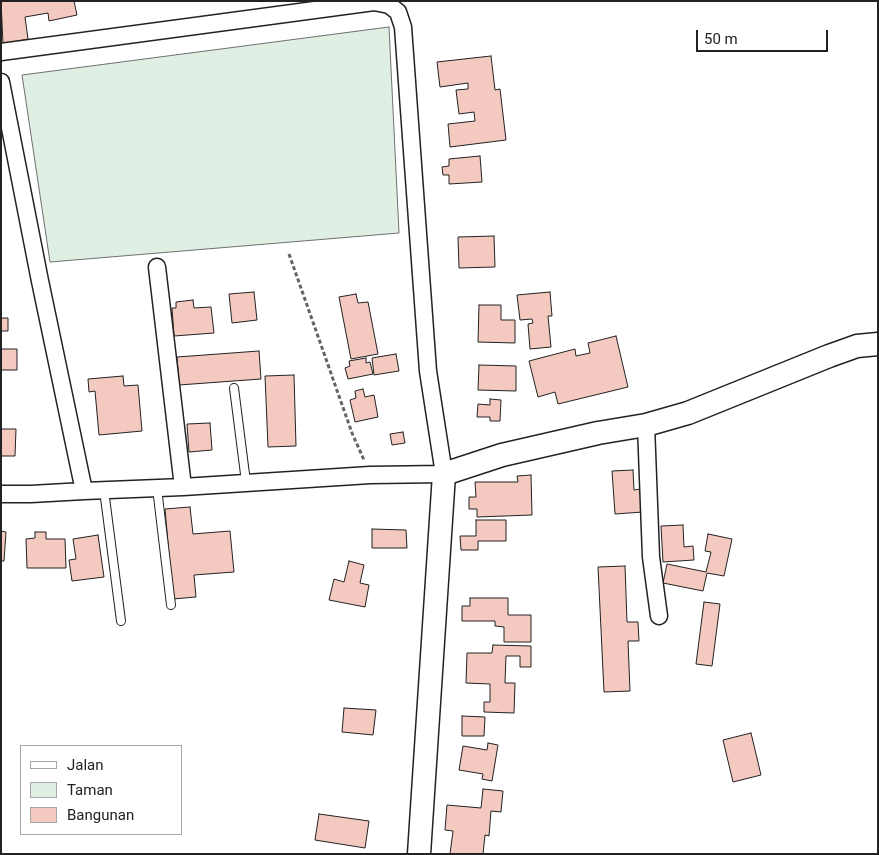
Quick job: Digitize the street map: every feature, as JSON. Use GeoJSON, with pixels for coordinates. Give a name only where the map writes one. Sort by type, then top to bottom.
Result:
{"type":"FeatureCollection","features":[{"type":"Feature","properties":{"kind":"street"},"geometry":{"type":"LineString","coordinates":[[1,52],[291,7],[374,2],[389,5],[398,12],[403,27],[428,370],[444,474],[419,854]]}},
{"type":"Feature","properties":{"kind":"street"},"geometry":{"type":"LineString","coordinates":[[1,82],[40,282],[84,491]]}},
{"type":"Feature","properties":{"kind":"street"},"geometry":{"type":"LineString","coordinates":[[157,267],[184,487]]}},
{"type":"Feature","properties":{"kind":"street"},"geometry":{"type":"LineString","coordinates":[[1,494],[184,487],[370,474],[444,474],[511,453],[598,433],[646,425],[688,413],[829,356],[857,346],[878,344]]}},
{"type":"Feature","properties":{"kind":"street"},"geometry":{"type":"LineString","coordinates":[[646,425],[651,557],[659,616]]}},
{"type":"Feature","properties":{"kind":"lane"},"geometry":{"type":"LineString","coordinates":[[234,388],[246,482]]}},
{"type":"Feature","properties":{"kind":"lane"},"geometry":{"type":"LineString","coordinates":[[157,488],[171,605]]}},
{"type":"Feature","properties":{"kind":"lane"},"geometry":{"type":"LineString","coordinates":[[104,490],[121,621]]}},
{"type":"Feature","properties":{"kind":"path"},"geometry":{"type":"LineString","coordinates":[[289,254],[352,432],[370,474]]}},
{"type":"Feature","properties":{"kind":"green space"},"geometry":{"type":"Polygon","coordinates":[[[389,27],[399,233],[50,262],[22,75],[389,27]]]}},
{"type":"Feature","properties":{"kind":"building"},"geometry":{"type":"Polygon","coordinates":[[[1,1],[74,1],[77,15],[49,21],[48,13],[25,17],[28,39],[3,44],[1,1]]]}},
{"type":"Feature","properties":{"kind":"building"},"geometry":{"type":"Polygon","coordinates":[[[491,56],[495,90],[500,89],[506,140],[450,147],[448,124],[475,121],[474,112],[459,114],[456,90],[468,89],[468,83],[440,87],[437,62],[491,56]]]}},
{"type":"Feature","properties":{"kind":"building"},"geometry":{"type":"Polygon","coordinates":[[[480,156],[482,182],[449,184],[449,175],[443,175],[442,167],[449,166],[449,159],[480,156]]]}},
{"type":"Feature","properties":{"kind":"building"},"geometry":{"type":"Polygon","coordinates":[[[494,236],[495,267],[459,268],[458,237],[494,236]]]}},
{"type":"Feature","properties":{"kind":"building"},"geometry":{"type":"Polygon","coordinates":[[[254,292],[257,320],[232,323],[229,294],[254,292]]]}},
{"type":"Feature","properties":{"kind":"building"},"geometry":{"type":"Polygon","coordinates":[[[550,292],[552,316],[548,316],[551,347],[530,349],[528,324],[533,323],[532,319],[520,320],[517,295],[550,292]]]}},
{"type":"Feature","properties":{"kind":"building"},"geometry":{"type":"Polygon","coordinates":[[[356,294],[358,303],[368,302],[378,354],[351,359],[339,297],[356,294]]]}},
{"type":"Feature","properties":{"kind":"building"},"geometry":{"type":"Polygon","coordinates":[[[193,300],[194,308],[211,307],[214,333],[174,336],[172,308],[176,308],[176,302],[193,300]]]}},
{"type":"Feature","properties":{"kind":"building"},"geometry":{"type":"Polygon","coordinates":[[[479,305],[501,305],[501,320],[515,320],[515,343],[478,342],[479,305]]]}},
{"type":"Feature","properties":{"kind":"building"},"geometry":{"type":"Polygon","coordinates":[[[1,318],[8,318],[8,331],[1,331],[1,318]]]}},
{"type":"Feature","properties":{"kind":"building"},"geometry":{"type":"Polygon","coordinates":[[[616,336],[628,387],[558,404],[555,392],[538,397],[529,361],[575,349],[576,356],[590,353],[588,343],[616,336]]]}},
{"type":"Feature","properties":{"kind":"building"},"geometry":{"type":"Polygon","coordinates":[[[1,349],[17,349],[17,370],[1,370],[1,349]]]}},
{"type":"Feature","properties":{"kind":"building"},"geometry":{"type":"Polygon","coordinates":[[[259,351],[261,379],[179,385],[177,357],[259,351]]]}},
{"type":"Feature","properties":{"kind":"building"},"geometry":{"type":"Polygon","coordinates":[[[396,354],[399,371],[374,375],[372,358],[396,354]]]}},
{"type":"Feature","properties":{"kind":"building"},"geometry":{"type":"Polygon","coordinates":[[[366,358],[366,363],[370,362],[373,374],[348,379],[345,368],[350,366],[349,361],[366,358]]]}},
{"type":"Feature","properties":{"kind":"building"},"geometry":{"type":"Polygon","coordinates":[[[479,365],[516,366],[516,391],[478,390],[479,365]]]}},
{"type":"Feature","properties":{"kind":"building"},"geometry":{"type":"Polygon","coordinates":[[[294,375],[296,446],[268,447],[265,376],[294,375]]]}},
{"type":"Feature","properties":{"kind":"building"},"geometry":{"type":"Polygon","coordinates":[[[123,376],[124,386],[138,385],[142,431],[99,435],[95,391],[89,392],[88,379],[123,376]]]}},
{"type":"Feature","properties":{"kind":"building"},"geometry":{"type":"Polygon","coordinates":[[[363,389],[365,397],[374,395],[378,417],[355,422],[350,400],[356,398],[355,391],[363,389]]]}},
{"type":"Feature","properties":{"kind":"building"},"geometry":{"type":"Polygon","coordinates":[[[490,399],[501,400],[500,421],[490,421],[490,417],[477,417],[478,404],[490,405],[490,399]]]}},
{"type":"Feature","properties":{"kind":"building"},"geometry":{"type":"Polygon","coordinates":[[[210,423],[212,450],[189,452],[187,424],[210,423]]]}},
{"type":"Feature","properties":{"kind":"building"},"geometry":{"type":"Polygon","coordinates":[[[1,429],[16,429],[15,456],[1,456],[1,429]]]}},
{"type":"Feature","properties":{"kind":"building"},"geometry":{"type":"Polygon","coordinates":[[[403,432],[405,443],[392,445],[390,434],[403,432]]]}},
{"type":"Feature","properties":{"kind":"building"},"geometry":{"type":"Polygon","coordinates":[[[633,470],[634,490],[641,489],[643,512],[615,514],[612,471],[633,470]]]}},
{"type":"Feature","properties":{"kind":"building"},"geometry":{"type":"Polygon","coordinates":[[[531,475],[532,515],[477,517],[477,509],[469,509],[469,497],[476,497],[475,482],[518,482],[517,476],[531,475]]]}},
{"type":"Feature","properties":{"kind":"building"},"geometry":{"type":"Polygon","coordinates":[[[190,507],[193,534],[230,531],[234,572],[194,575],[196,597],[173,599],[165,509],[190,507]]]}},
{"type":"Feature","properties":{"kind":"building"},"geometry":{"type":"Polygon","coordinates":[[[476,520],[506,520],[506,541],[478,541],[478,550],[461,550],[460,536],[476,536],[476,520]]]}},
{"type":"Feature","properties":{"kind":"building"},"geometry":{"type":"Polygon","coordinates":[[[683,525],[684,547],[693,546],[694,560],[663,562],[661,526],[683,525]]]}},
{"type":"Feature","properties":{"kind":"building"},"geometry":{"type":"Polygon","coordinates":[[[372,529],[406,530],[407,548],[372,548],[372,529]]]}},
{"type":"Feature","properties":{"kind":"building"},"geometry":{"type":"Polygon","coordinates":[[[1,531],[6,532],[4,561],[1,561],[1,531]]]}},
{"type":"Feature","properties":{"kind":"building"},"geometry":{"type":"Polygon","coordinates":[[[35,532],[46,532],[46,539],[65,539],[66,568],[27,568],[26,539],[35,538],[35,532]]]}},
{"type":"Feature","properties":{"kind":"building"},"geometry":{"type":"Polygon","coordinates":[[[708,534],[732,539],[724,576],[707,573],[703,591],[663,583],[667,564],[706,572],[711,552],[705,551],[708,534]]]}},
{"type":"Feature","properties":{"kind":"building"},"geometry":{"type":"Polygon","coordinates":[[[98,535],[104,577],[72,581],[69,560],[76,559],[73,539],[98,535]]]}},
{"type":"Feature","properties":{"kind":"building"},"geometry":{"type":"Polygon","coordinates":[[[349,561],[364,565],[360,583],[369,585],[365,607],[329,600],[334,579],[344,582],[349,561]]]}},
{"type":"Feature","properties":{"kind":"building"},"geometry":{"type":"Polygon","coordinates":[[[625,566],[627,622],[638,622],[639,641],[628,641],[630,691],[604,692],[598,567],[625,566]]]}},
{"type":"Feature","properties":{"kind":"building"},"geometry":{"type":"Polygon","coordinates":[[[470,598],[508,598],[508,615],[531,615],[531,642],[504,642],[504,627],[495,626],[495,621],[462,621],[462,606],[470,606],[470,598]]]}},
{"type":"Feature","properties":{"kind":"building"},"geometry":{"type":"Polygon","coordinates":[[[704,602],[720,604],[712,666],[696,664],[704,602]]]}},
{"type":"Feature","properties":{"kind":"building"},"geometry":{"type":"Polygon","coordinates":[[[493,645],[531,646],[531,667],[520,667],[520,656],[506,656],[505,683],[515,683],[514,713],[484,712],[484,702],[490,702],[490,684],[466,683],[467,653],[492,653],[493,645]]]}},
{"type":"Feature","properties":{"kind":"building"},"geometry":{"type":"Polygon","coordinates":[[[344,708],[376,710],[373,735],[342,732],[344,708]]]}},
{"type":"Feature","properties":{"kind":"building"},"geometry":{"type":"Polygon","coordinates":[[[462,716],[485,717],[484,736],[462,736],[462,716]]]}},
{"type":"Feature","properties":{"kind":"building"},"geometry":{"type":"Polygon","coordinates":[[[751,733],[761,775],[733,782],[723,740],[751,733]]]}},
{"type":"Feature","properties":{"kind":"building"},"geometry":{"type":"Polygon","coordinates":[[[488,743],[498,745],[492,781],[482,779],[483,774],[459,770],[463,746],[487,750],[488,743]]]}},
{"type":"Feature","properties":{"kind":"building"},"geometry":{"type":"Polygon","coordinates":[[[483,789],[503,791],[501,812],[491,811],[489,836],[485,835],[483,854],[450,854],[453,831],[445,830],[447,805],[481,808],[483,789]]]}},
{"type":"Feature","properties":{"kind":"building"},"geometry":{"type":"Polygon","coordinates":[[[319,814],[369,821],[365,848],[315,840],[319,814]]]}}]}
